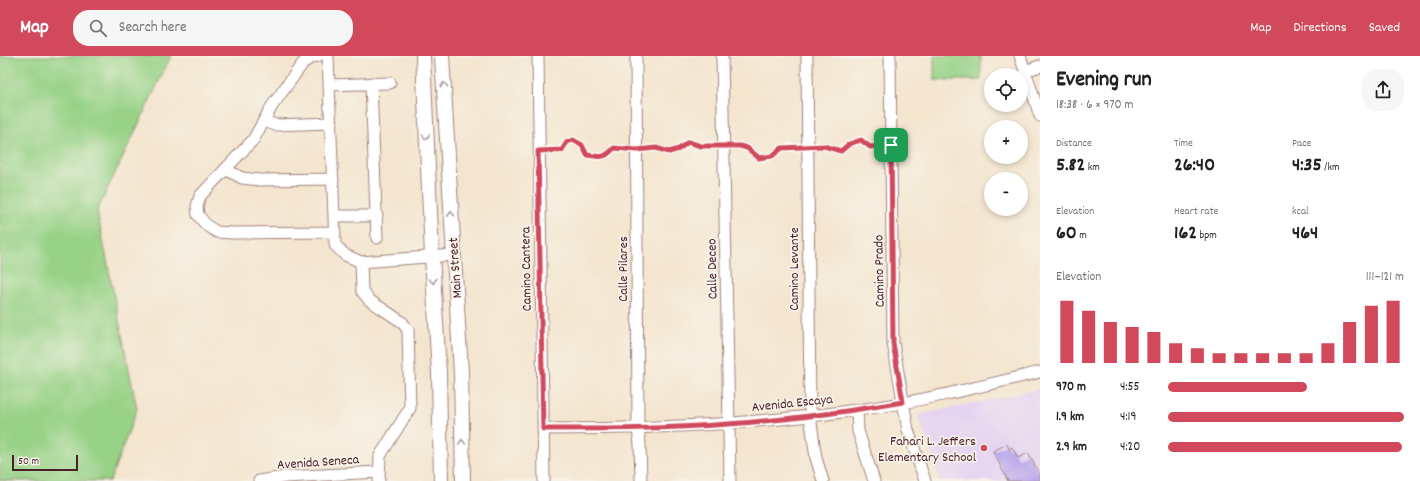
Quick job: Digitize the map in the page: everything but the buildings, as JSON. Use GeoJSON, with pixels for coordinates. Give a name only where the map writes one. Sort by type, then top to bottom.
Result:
{"type":"FeatureCollection","features":[{"type":"Feature","properties":{"kind":"main road","name":"Main Street"},"geometry":{"type":"LineString","coordinates":[[423,56],[438,373],[441,481]]}},
{"type":"Feature","properties":{"kind":"main road","name":"Main Street"},"geometry":{"type":"LineString","coordinates":[[442,56],[461,373],[463,481]]}},
{"type":"Feature","properties":{"kind":"street"},"geometry":{"type":"LineString","coordinates":[[318,56],[312,57],[303,64],[272,106],[253,140],[200,196],[196,206],[198,215],[207,226],[217,232],[335,232]]}},
{"type":"Feature","properties":{"kind":"street"},"geometry":{"type":"LineString","coordinates":[[328,56],[335,245],[345,255],[361,262],[453,255]]}},
{"type":"Feature","properties":{"kind":"street","name":"Camino Cantera"},"geometry":{"type":"LineString","coordinates":[[538,56],[538,151],[544,481]]}},
{"type":"Feature","properties":{"kind":"street","name":"Calle Pilares"},"geometry":{"type":"LineString","coordinates":[[636,56],[638,429],[641,481]]}},
{"type":"Feature","properties":{"kind":"street","name":"Calle Deceo"},"geometry":{"type":"LineString","coordinates":[[722,56],[730,481]]}},
{"type":"Feature","properties":{"kind":"street","name":"Camino Levante"},"geometry":{"type":"LineString","coordinates":[[807,56],[810,416],[816,458],[823,481]]}},
{"type":"Feature","properties":{"kind":"street","name":"Camino Prado"},"geometry":{"type":"LineString","coordinates":[[890,56],[893,343],[908,430],[925,481]]}},
{"type":"Feature","properties":{"kind":"street"},"geometry":{"type":"LineString","coordinates":[[1020,56],[1024,68]]}},
{"type":"Feature","properties":{"kind":"street"},"geometry":{"type":"LineString","coordinates":[[1028,70],[1040,66]]}},
{"type":"Feature","properties":{"kind":"street"},"geometry":{"type":"LineString","coordinates":[[1028,80],[1040,116]]}},
{"type":"Feature","properties":{"kind":"street"},"geometry":{"type":"LineString","coordinates":[[329,85],[390,83]]}},
{"type":"Feature","properties":{"kind":"street"},"geometry":{"type":"LineString","coordinates":[[371,84],[377,238]]}},
{"type":"Feature","properties":{"kind":"street"},"geometry":{"type":"LineString","coordinates":[[264,121],[275,124],[331,123]]}},
{"type":"Feature","properties":{"kind":"street"},"geometry":{"type":"LineString","coordinates":[[225,169],[242,178],[259,180],[333,179]]}},
{"type":"Feature","properties":{"kind":"street"},"geometry":{"type":"LineString","coordinates":[[334,216],[377,216]]}},
{"type":"Feature","properties":{"kind":"street"},"geometry":{"type":"LineString","coordinates":[[361,262],[362,291],[369,300],[402,322],[408,330],[410,408],[380,456],[379,476]]}},
{"type":"Feature","properties":{"kind":"street","name":"Avenida Escaya"},"geometry":{"type":"LineString","coordinates":[[543,429],[638,429],[729,424],[810,416],[903,402],[960,391],[1040,372]]}},
{"type":"Feature","properties":{"kind":"street"},"geometry":{"type":"LineString","coordinates":[[857,410],[858,431],[874,481]]}},
{"type":"Feature","properties":{"kind":"street","name":"Avenida Seneca"},"geometry":{"type":"LineString","coordinates":[[259,481],[379,476]]}},
{"type":"Feature","properties":{"kind":"path"},"geometry":{"type":"LineString","coordinates":[[538,151],[562,150],[567,142],[573,140],[582,145],[587,155],[601,157],[608,155],[614,148],[637,150],[656,148],[669,152],[679,149],[688,142],[701,146],[740,146],[747,148],[759,158],[772,156],[782,148],[824,146],[841,151],[849,144],[861,140],[870,147],[891,145]]}},
{"type":"Feature","properties":{"kind":"shaded area","name":"Fahari L. Jeffers Elementary School"},"geometry":{"type":"Polygon","coordinates":[[[1040,388],[1040,481],[940,481],[918,415],[1040,388]]]}},
{"type":"Feature","properties":{"kind":"green space"},"geometry":{"type":"Polygon","coordinates":[[[0,56],[171,56],[97,211],[137,409],[110,481],[0,481],[0,56]]]}},
{"type":"Feature","properties":{"kind":"green space"},"geometry":{"type":"Polygon","coordinates":[[[934,56],[981,56],[981,80],[934,80],[934,56]]]}},
{"type":"Feature","properties":{"kind":"place","name":"Fahari L. Jeffers Elementary School"},"geometry":{"type":"Point","coordinates":[984,448]}},
{"type":"Feature","properties":{"kind":"route"},"geometry":{"type":"LineString","coordinates":[[573,140],[582,145],[587,155],[601,157],[608,155],[614,148],[637,150],[656,148],[669,152],[679,149],[688,142],[701,146],[740,146],[747,148],[759,158],[772,156],[782,148],[824,146],[841,151],[849,144],[861,140],[870,147],[891,145],[893,343],[903,402],[857,410],[729,424],[638,429],[543,429],[538,151],[562,150],[567,142],[573,140]]}}]}
